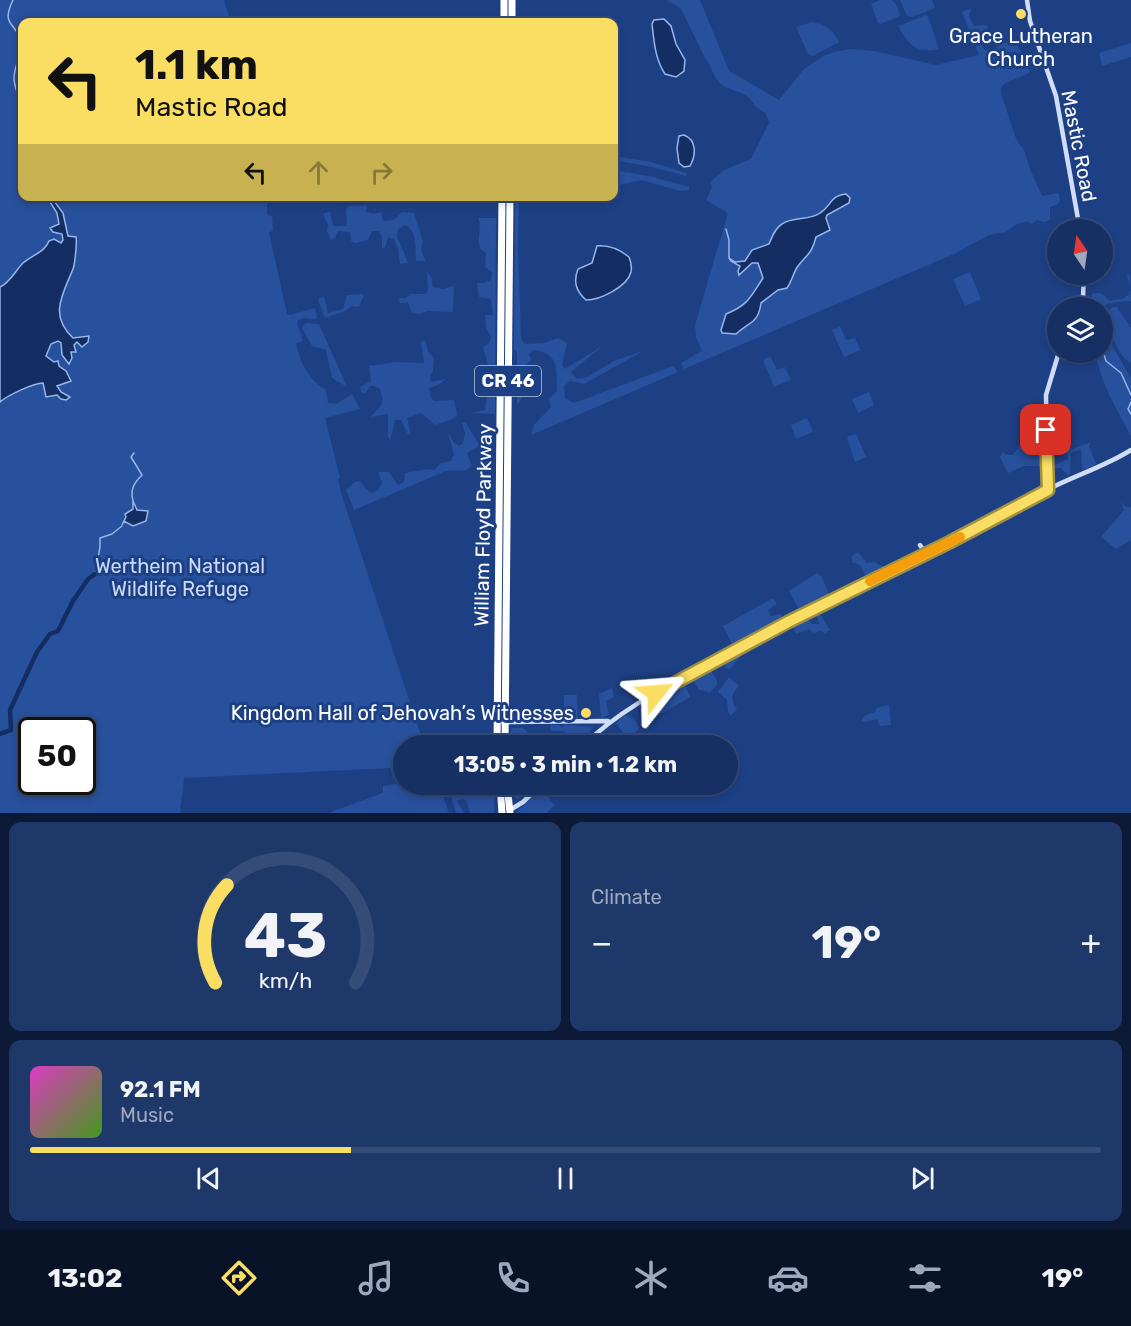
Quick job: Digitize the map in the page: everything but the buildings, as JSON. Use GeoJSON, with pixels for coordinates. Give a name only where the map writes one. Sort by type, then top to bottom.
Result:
{"type":"FeatureCollection","features":[{"type":"Feature","properties":{"kind":"highway"},"geometry":{"type":"LineString","coordinates":[[504,0],[504,18]]}},
{"type":"Feature","properties":{"kind":"highway"},"geometry":{"type":"LineString","coordinates":[[512,0],[512,18]]}},
{"type":"Feature","properties":{"kind":"highway","name":"William Floyd Parkway"},"geometry":{"type":"LineString","coordinates":[[502,201],[501,722],[503,735]]}},
{"type":"Feature","properties":{"kind":"highway","name":"William Floyd Parkway"},"geometry":{"type":"LineString","coordinates":[[499,735],[501,722],[510,201]]}},
{"type":"Feature","properties":{"kind":"highway"},"geometry":{"type":"LineString","coordinates":[[501,795],[502,813]]}},
{"type":"Feature","properties":{"kind":"highway"},"geometry":{"type":"LineString","coordinates":[[508,795],[510,812]]}},
{"type":"Feature","properties":{"kind":"main road","name":"Mastic Road"},"geometry":{"type":"LineString","coordinates":[[1027,0],[1030,21],[1056,96],[1078,219]]}},
{"type":"Feature","properties":{"kind":"main road"},"geometry":{"type":"LineString","coordinates":[[1048,490],[1046,395],[1056,363]]}},
{"type":"Feature","properties":{"kind":"main road"},"geometry":{"type":"LineString","coordinates":[[596,733],[656,693],[778,627],[1131,450]]}},
{"type":"Feature","properties":{"kind":"main road"},"geometry":{"type":"LineString","coordinates":[[920,545],[926,554]]}},
{"type":"Feature","properties":{"kind":"main road"},"geometry":{"type":"LineString","coordinates":[[501,722],[600,722],[614,719]]}},
{"type":"Feature","properties":{"kind":"main road"},"geometry":{"type":"LineString","coordinates":[[596,733],[600,722]]}},
{"type":"Feature","properties":{"kind":"main road"},"geometry":{"type":"LineString","coordinates":[[510,812],[530,795]]}},
{"type":"Feature","properties":{"kind":"green space","name":"Wertheim National Wildlife Refuge"},"geometry":{"type":"Polygon","coordinates":[[[0,0],[224,0],[229,18],[18,18],[18,201],[267,201],[267,215],[272,216],[273,230],[269,233],[287,314],[315,308],[317,317],[316,319],[298,320],[303,341],[296,343],[300,357],[310,376],[326,390],[328,403],[336,404],[352,394],[360,409],[325,418],[340,478],[338,479],[341,493],[421,735],[393,735],[393,778],[391,768],[184,778],[180,813],[0,813],[0,0]]]}},
{"type":"Feature","properties":{"kind":"green space"},"geometry":{"type":"Polygon","coordinates":[[[700,0],[729,71],[779,100],[804,69],[825,55],[838,51],[851,49],[874,51],[936,65],[979,55],[962,12],[971,8],[969,16],[974,26],[987,25],[990,39],[982,46],[985,50],[994,50],[1004,43],[1016,42],[1029,69],[1029,73],[1004,84],[1001,93],[1015,136],[1024,150],[1042,196],[1058,193],[1060,200],[1058,204],[1050,207],[1050,219],[1044,222],[1037,220],[1032,224],[1027,221],[1015,225],[1006,232],[989,235],[954,254],[684,369],[681,363],[702,351],[696,337],[695,325],[728,213],[706,200],[712,187],[710,182],[724,170],[751,159],[769,123],[766,113],[748,97],[725,87],[718,81],[681,9],[666,1],[700,0]]]}},
{"type":"Feature","properties":{"kind":"green space"},"geometry":{"type":"Polygon","coordinates":[[[880,0],[892,0],[900,16],[881,24],[878,23],[871,4],[880,0]]]}},
{"type":"Feature","properties":{"kind":"green space"},"geometry":{"type":"Polygon","coordinates":[[[900,0],[932,0],[935,8],[912,17],[907,16],[900,0]]]}},
{"type":"Feature","properties":{"kind":"green space"},"geometry":{"type":"Polygon","coordinates":[[[925,15],[928,16],[939,49],[925,50],[915,47],[899,28],[925,15]]]}},
{"type":"Feature","properties":{"kind":"green space"},"geometry":{"type":"Polygon","coordinates":[[[812,22],[828,28],[839,42],[813,56],[808,54],[796,27],[812,22]]]}},
{"type":"Feature","properties":{"kind":"green space"},"geometry":{"type":"Polygon","coordinates":[[[1131,43],[1131,57],[1102,66],[1099,53],[1131,43]]]}},
{"type":"Feature","properties":{"kind":"green space"},"geometry":{"type":"Polygon","coordinates":[[[618,157],[651,162],[686,173],[686,176],[618,161],[618,157]]]}},
{"type":"Feature","properties":{"kind":"green space"},"geometry":{"type":"Polygon","coordinates":[[[618,171],[653,177],[689,187],[689,190],[680,191],[642,180],[618,185],[618,171]]]}},
{"type":"Feature","properties":{"kind":"green space"},"geometry":{"type":"Polygon","coordinates":[[[515,201],[519,201],[521,339],[525,344],[544,343],[558,338],[567,343],[562,365],[565,369],[604,345],[571,372],[577,379],[587,377],[616,360],[643,351],[584,384],[570,381],[564,386],[565,398],[574,403],[673,366],[678,372],[531,435],[534,425],[551,407],[549,399],[557,391],[555,364],[548,355],[542,352],[534,350],[529,354],[531,360],[523,368],[525,394],[517,405],[517,352],[514,349],[515,201]]]}},
{"type":"Feature","properties":{"kind":"green space"},"geometry":{"type":"Polygon","coordinates":[[[367,205],[366,212],[374,214],[381,212],[383,221],[394,220],[402,212],[414,213],[423,242],[421,250],[426,261],[416,261],[414,236],[405,225],[398,229],[397,236],[408,263],[400,264],[394,239],[388,237],[382,249],[382,236],[379,231],[372,231],[368,240],[355,243],[351,241],[350,232],[338,231],[335,238],[331,240],[323,214],[330,211],[333,226],[347,226],[346,209],[349,206],[367,205]]]}},
{"type":"Feature","properties":{"kind":"green space"},"geometry":{"type":"Polygon","coordinates":[[[478,218],[496,218],[495,414],[471,413],[485,410],[487,394],[485,387],[491,386],[492,378],[486,374],[485,370],[488,365],[483,347],[489,343],[491,337],[486,328],[485,315],[493,315],[491,299],[479,297],[477,283],[491,280],[492,272],[485,267],[486,253],[479,242],[478,218]]]}},
{"type":"Feature","properties":{"kind":"green space"},"geometry":{"type":"Polygon","coordinates":[[[427,271],[433,287],[443,289],[454,286],[453,312],[412,313],[408,302],[400,303],[399,298],[406,298],[410,294],[425,294],[428,290],[427,271]]]}},
{"type":"Feature","properties":{"kind":"green space"},"geometry":{"type":"Polygon","coordinates":[[[970,272],[981,299],[965,306],[953,279],[970,272]]]}},
{"type":"Feature","properties":{"kind":"green space"},"geometry":{"type":"Polygon","coordinates":[[[1131,289],[1131,301],[1113,303],[1113,300],[1124,298],[1131,289]]]}},
{"type":"Feature","properties":{"kind":"green space"},"geometry":{"type":"Polygon","coordinates":[[[1095,293],[1106,297],[1092,297],[1095,293]]]}},
{"type":"Feature","properties":{"kind":"green space"},"geometry":{"type":"Polygon","coordinates":[[[347,295],[364,295],[359,307],[352,306],[325,318],[318,299],[324,297],[328,313],[343,309],[347,295]]]}},
{"type":"Feature","properties":{"kind":"green space"},"geometry":{"type":"Polygon","coordinates":[[[1113,307],[1117,307],[1131,328],[1131,363],[1118,349],[1113,338],[1113,307]]]}},
{"type":"Feature","properties":{"kind":"green space"},"geometry":{"type":"Polygon","coordinates":[[[306,323],[319,324],[347,387],[332,378],[326,350],[312,346],[302,327],[306,323]]]}},
{"type":"Feature","properties":{"kind":"green space"},"geometry":{"type":"Polygon","coordinates":[[[840,326],[846,340],[855,338],[860,350],[844,357],[832,330],[840,326]]]}},
{"type":"Feature","properties":{"kind":"green space"},"geometry":{"type":"Polygon","coordinates":[[[425,340],[428,351],[434,358],[431,382],[446,379],[429,388],[431,398],[434,401],[454,400],[457,414],[455,418],[435,425],[421,413],[407,418],[411,435],[407,433],[401,420],[395,420],[390,441],[388,414],[371,417],[381,405],[380,389],[370,386],[365,393],[362,393],[360,387],[371,381],[369,366],[396,362],[424,363],[421,342],[425,340]]]}},
{"type":"Feature","properties":{"kind":"green space"},"geometry":{"type":"Polygon","coordinates":[[[1113,347],[1131,378],[1131,436],[1110,396],[1098,364],[1113,363],[1113,347]]]}},
{"type":"Feature","properties":{"kind":"green space"},"geometry":{"type":"Polygon","coordinates":[[[770,356],[777,370],[785,367],[791,380],[774,387],[763,360],[770,356]]]}},
{"type":"Feature","properties":{"kind":"green space"},"geometry":{"type":"Polygon","coordinates":[[[869,392],[874,405],[858,413],[852,399],[869,392]]]}},
{"type":"Feature","properties":{"kind":"green space"},"geometry":{"type":"Polygon","coordinates":[[[807,418],[813,432],[796,439],[791,425],[807,418]]]}},
{"type":"Feature","properties":{"kind":"green space"},"geometry":{"type":"Polygon","coordinates":[[[465,422],[480,446],[467,453],[472,466],[466,470],[446,471],[354,510],[346,490],[355,482],[360,481],[371,493],[378,490],[382,483],[378,472],[389,472],[398,485],[404,482],[405,473],[434,470],[441,463],[451,461],[454,454],[447,430],[454,443],[459,446],[463,443],[465,433],[462,423],[465,422]]]}},
{"type":"Feature","properties":{"kind":"green space"},"geometry":{"type":"Polygon","coordinates":[[[856,434],[866,457],[855,462],[847,437],[856,434]]]}},
{"type":"Feature","properties":{"kind":"green space"},"geometry":{"type":"Polygon","coordinates":[[[1091,442],[1089,446],[1096,464],[1086,469],[1082,468],[1081,449],[1071,453],[1070,474],[1068,475],[1061,468],[1054,468],[1055,465],[1068,459],[1065,449],[1069,445],[1072,449],[1091,442]]]}},
{"type":"Feature","properties":{"kind":"green space"},"geometry":{"type":"Polygon","coordinates":[[[1020,446],[1022,451],[1039,452],[1044,460],[1043,466],[1024,466],[1008,473],[1000,457],[1002,452],[1013,455],[1020,446]]]}},
{"type":"Feature","properties":{"kind":"green space"},"geometry":{"type":"Polygon","coordinates":[[[1121,502],[1126,507],[1131,507],[1131,540],[1116,549],[1101,537],[1124,510],[1121,502]]]}},
{"type":"Feature","properties":{"kind":"green space"},"geometry":{"type":"Polygon","coordinates":[[[858,552],[867,563],[874,562],[884,567],[870,576],[865,575],[860,565],[852,562],[852,556],[858,552]]]}},
{"type":"Feature","properties":{"kind":"green space"},"geometry":{"type":"Polygon","coordinates":[[[817,573],[822,577],[830,597],[802,611],[789,591],[817,573]]]}},
{"type":"Feature","properties":{"kind":"green space"},"geometry":{"type":"Polygon","coordinates":[[[773,598],[777,604],[768,610],[771,616],[780,614],[781,621],[733,646],[723,626],[773,598]]]}},
{"type":"Feature","properties":{"kind":"green space"},"geometry":{"type":"Polygon","coordinates":[[[816,612],[819,612],[830,630],[825,633],[820,631],[814,633],[809,629],[796,634],[792,625],[807,616],[812,624],[819,624],[816,612]]]}},
{"type":"Feature","properties":{"kind":"green space"},"geometry":{"type":"Polygon","coordinates":[[[744,648],[744,652],[730,669],[726,668],[723,663],[712,669],[717,684],[710,693],[699,690],[692,678],[744,648]]]}},
{"type":"Feature","properties":{"kind":"green space"},"geometry":{"type":"Polygon","coordinates":[[[729,677],[739,686],[732,697],[737,709],[731,716],[728,712],[727,700],[718,692],[729,677]]]}},
{"type":"Feature","properties":{"kind":"green space"},"geometry":{"type":"Polygon","coordinates":[[[682,684],[685,685],[690,697],[659,715],[654,711],[650,701],[682,684]]]}},
{"type":"Feature","properties":{"kind":"green space"},"geometry":{"type":"Polygon","coordinates":[[[612,688],[614,697],[606,701],[609,715],[601,718],[599,694],[612,688]]]}},
{"type":"Feature","properties":{"kind":"green space"},"geometry":{"type":"Polygon","coordinates":[[[564,695],[577,695],[578,720],[564,721],[564,695]]]}},
{"type":"Feature","properties":{"kind":"green space"},"geometry":{"type":"Polygon","coordinates":[[[889,705],[891,725],[880,726],[877,719],[861,721],[864,716],[875,712],[877,708],[889,705]]]}},
{"type":"Feature","properties":{"kind":"green space"},"geometry":{"type":"Polygon","coordinates":[[[625,715],[634,720],[639,729],[632,735],[625,735],[616,723],[625,715]]]}},
{"type":"Feature","properties":{"kind":"green space"},"geometry":{"type":"Polygon","coordinates":[[[559,725],[563,728],[564,725],[593,727],[588,735],[566,735],[564,731],[552,731],[550,727],[559,725]]]}},
{"type":"Feature","properties":{"kind":"green space"},"geometry":{"type":"Polygon","coordinates":[[[512,728],[523,728],[527,731],[527,735],[509,735],[512,728]]]}},
{"type":"Feature","properties":{"kind":"green space"},"geometry":{"type":"Polygon","coordinates":[[[393,784],[393,795],[443,795],[449,813],[328,813],[383,793],[383,786],[393,784]]]}},
{"type":"Feature","properties":{"kind":"green space"},"geometry":{"type":"Polygon","coordinates":[[[451,795],[495,795],[494,813],[470,813],[466,800],[461,799],[457,801],[464,813],[456,813],[451,795]]]}},
{"type":"Feature","properties":{"kind":"green space"},"geometry":{"type":"Polygon","coordinates":[[[514,795],[525,795],[518,799],[514,795]]]}},
{"type":"Feature","properties":{"kind":"green space"},"geometry":{"type":"Polygon","coordinates":[[[534,795],[547,795],[554,805],[547,813],[515,813],[534,795]]]}},
{"type":"Feature","properties":{"kind":"shaded area"},"geometry":{"type":"Polygon","coordinates":[[[664,19],[671,26],[676,44],[685,60],[684,71],[676,77],[665,74],[655,50],[652,24],[654,20],[664,19]]]}},
{"type":"Feature","properties":{"kind":"shaded area"},"geometry":{"type":"Polygon","coordinates":[[[684,135],[691,140],[694,153],[690,166],[684,167],[679,163],[677,148],[679,136],[684,135]]]}},
{"type":"Feature","properties":{"kind":"shaded area"},"geometry":{"type":"Polygon","coordinates":[[[846,194],[850,198],[849,203],[827,215],[830,230],[816,237],[811,251],[796,269],[787,288],[778,290],[761,303],[758,315],[753,322],[736,334],[722,333],[726,314],[748,300],[763,278],[758,263],[752,263],[739,275],[740,266],[729,258],[735,262],[745,261],[752,250],[769,244],[782,224],[816,215],[824,210],[833,199],[846,194]]]}},
{"type":"Feature","properties":{"kind":"shaded area"},"geometry":{"type":"Polygon","coordinates":[[[50,201],[54,201],[63,213],[68,236],[76,237],[74,266],[60,305],[61,321],[73,338],[89,336],[88,342],[82,347],[77,342],[74,345],[76,352],[71,352],[72,358],[69,364],[62,355],[61,343],[58,341],[51,344],[46,356],[54,362],[58,361],[59,366],[66,371],[71,381],[57,386],[61,392],[70,397],[66,400],[57,395],[46,397],[43,383],[21,390],[0,402],[0,287],[23,263],[45,248],[49,241],[54,239],[61,243],[62,234],[53,232],[50,228],[59,224],[57,213],[50,201]]]}},
{"type":"Feature","properties":{"kind":"shaded area"},"geometry":{"type":"Polygon","coordinates":[[[597,246],[614,248],[629,257],[631,272],[624,283],[612,292],[586,300],[576,286],[576,274],[578,269],[592,263],[597,246]]]}},
{"type":"Feature","properties":{"kind":"shaded area"},"geometry":{"type":"Polygon","coordinates":[[[133,501],[137,510],[148,511],[146,521],[133,526],[124,521],[125,514],[133,509],[133,501]]]}},
{"type":"Feature","properties":{"kind":"waterway"},"geometry":{"type":"LineString","coordinates":[[13,0],[8,15],[10,24],[18,35]]}},
{"type":"Feature","properties":{"kind":"waterway"},"geometry":{"type":"LineString","coordinates":[[18,58],[14,78],[18,95]]}},
{"type":"Feature","properties":{"kind":"waterway"},"geometry":{"type":"LineString","coordinates":[[726,229],[729,240],[729,258]]}},
{"type":"Feature","properties":{"kind":"waterway"},"geometry":{"type":"LineString","coordinates":[[1108,363],[1121,373],[1131,395]]}},
{"type":"Feature","properties":{"kind":"waterway"},"geometry":{"type":"LineString","coordinates":[[1131,402],[1128,409],[1131,414]]}},
{"type":"Feature","properties":{"kind":"waterway"},"geometry":{"type":"LineString","coordinates":[[133,501],[133,486],[142,475],[131,457],[134,453]]}},
{"type":"Feature","properties":{"kind":"waterway"},"geometry":{"type":"LineString","coordinates":[[95,574],[100,538],[112,534],[122,526]]}},
{"type":"Feature","properties":{"kind":"waterway"},"geometry":{"type":"LineString","coordinates":[[0,734],[11,730],[10,710],[37,652],[50,634],[58,631],[73,601],[88,579],[95,574]]}},
{"type":"Feature","properties":{"kind":"slow traffic"},"geometry":{"type":"LineString","coordinates":[[870,581],[960,537]]}},
{"type":"Feature","properties":{"kind":"place","name":"Grace Lutheran Church"},"geometry":{"type":"Point","coordinates":[1021,14]}},
{"type":"Feature","properties":{"kind":"place","name":"Kingdom Hall of Jehovah’s Witnesses"},"geometry":{"type":"Point","coordinates":[586,713]}},
{"type":"Feature","properties":{"kind":"route"},"geometry":{"type":"LineString","coordinates":[[656,693],[788,622],[950,542],[1048,490],[1046,430]]}}]}
